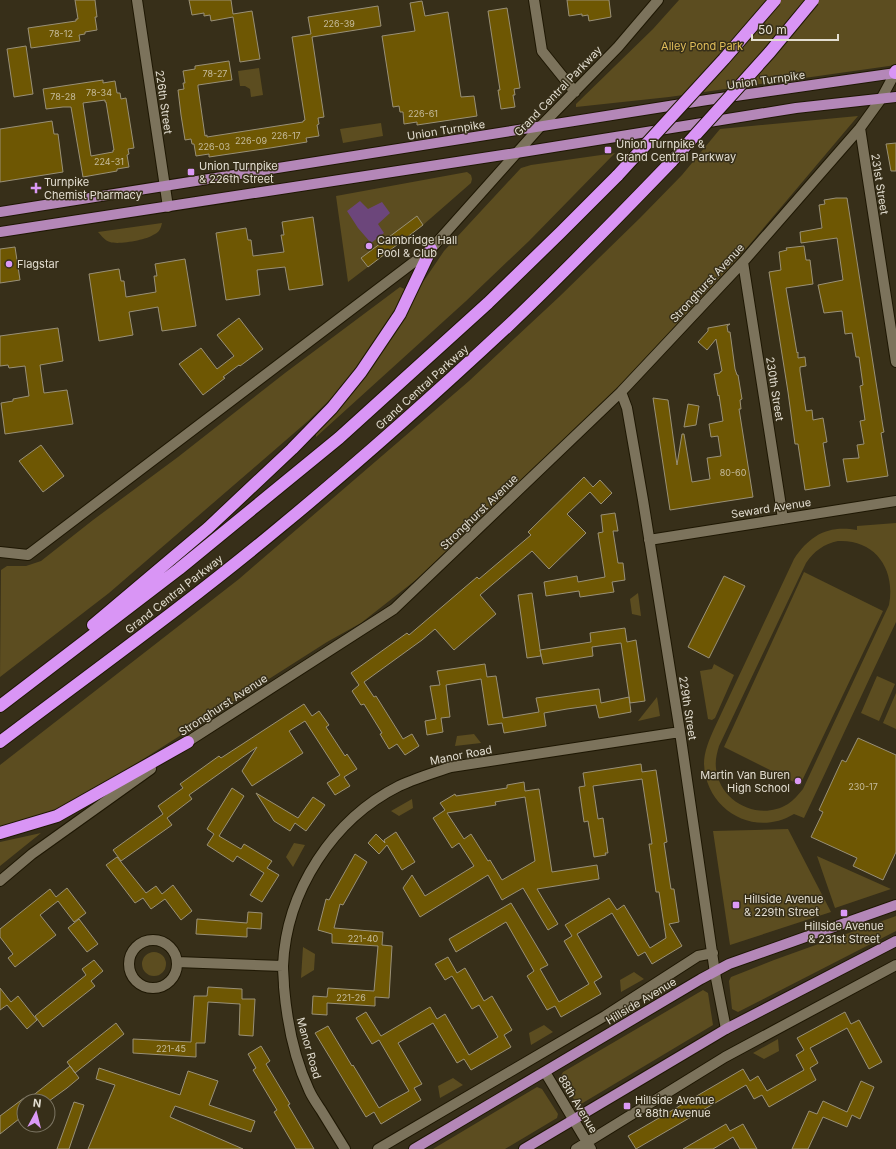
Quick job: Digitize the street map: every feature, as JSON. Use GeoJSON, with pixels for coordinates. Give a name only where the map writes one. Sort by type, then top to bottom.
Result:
{"type":"FeatureCollection","features":[{"type":"Feature","properties":{"kind":"highway","name":"Grand Central Parkway"},"geometry":{"type":"LineString","coordinates":[[0,705],[184,565],[340,438],[488,302],[618,175],[724,59],[775,0]]}},
{"type":"Feature","properties":{"kind":"highway","name":"Grand Central Parkway"},"geometry":{"type":"LineString","coordinates":[[0,742],[202,590],[358,462],[434,394],[509,325],[672,161],[770,52],[813,0]]}},
{"type":"Feature","properties":{"kind":"highway"},"geometry":{"type":"LineString","coordinates":[[0,705],[208,528],[292,450],[332,408],[361,372],[400,314],[431,249]]}},
{"type":"Feature","properties":{"kind":"highway"},"geometry":{"type":"LineString","coordinates":[[0,832],[57,816],[188,742]]}},
{"type":"Feature","properties":{"kind":"main road","name":"Union Turnpike"},"geometry":{"type":"LineString","coordinates":[[0,212],[539,128],[707,100],[896,72]]}},
{"type":"Feature","properties":{"kind":"main road"},"geometry":{"type":"LineString","coordinates":[[0,232],[516,153],[796,108],[896,96]]}},
{"type":"Feature","properties":{"kind":"main road","name":"Hillside Avenue"},"geometry":{"type":"LineString","coordinates":[[414,1149],[701,979],[729,964],[896,905]]}},
{"type":"Feature","properties":{"kind":"main road"},"geometry":{"type":"LineString","coordinates":[[524,1149],[726,1029],[896,941]]}},
{"type":"Feature","properties":{"kind":"street","name":"226th Street"},"geometry":{"type":"LineString","coordinates":[[137,0],[168,207]]}},
{"type":"Feature","properties":{"kind":"street"},"geometry":{"type":"LineString","coordinates":[[534,0],[542,51],[575,92]]}},
{"type":"Feature","properties":{"kind":"street","name":"Grand Central Parkway"},"geometry":{"type":"LineString","coordinates":[[0,552],[28,555],[431,249],[539,128],[618,48],[658,0]]}},
{"type":"Feature","properties":{"kind":"street","name":"Stronghurst Avenue"},"geometry":{"type":"LineString","coordinates":[[0,881],[32,854],[188,742],[394,609],[622,392],[742,262],[860,128],[881,99],[896,72]]}},
{"type":"Feature","properties":{"kind":"street","name":"231st Street"},"geometry":{"type":"LineString","coordinates":[[860,128],[896,362]]}},
{"type":"Feature","properties":{"kind":"street","name":"230th Street"},"geometry":{"type":"LineString","coordinates":[[742,262],[783,519]]}},
{"type":"Feature","properties":{"kind":"street","name":"229th Street"},"geometry":{"type":"LineString","coordinates":[[622,392],[627,408],[680,732],[713,953],[714,973],[726,1029]]}},
{"type":"Feature","properties":{"kind":"street","name":"Seward Avenue"},"geometry":{"type":"LineString","coordinates":[[649,540],[896,501]]}},
{"type":"Feature","properties":{"kind":"street","name":"Manor Road"},"geometry":{"type":"LineString","coordinates":[[345,1149],[309,1091],[300,1069],[292,1042],[286,1008],[283,966],[287,935],[298,898],[307,878],[324,851],[336,836],[352,819],[368,806],[398,786],[421,776],[450,767],[680,732]]}},
{"type":"Feature","properties":{"kind":"street"},"geometry":{"type":"LineString","coordinates":[[153,939],[162,941],[170,946],[175,953],[177,962],[176,971],[172,979],[165,985],[157,988],[148,988],[133,978],[129,970],[128,961],[131,952],[137,945],[144,941],[153,939]]}},
{"type":"Feature","properties":{"kind":"street","name":"Hillside Avenue"},"geometry":{"type":"LineString","coordinates":[[378,1149],[605,1016],[698,956],[713,953]]}},
{"type":"Feature","properties":{"kind":"street"},"geometry":{"type":"LineString","coordinates":[[177,962],[283,966]]}},
{"type":"Feature","properties":{"kind":"street"},"geometry":{"type":"LineString","coordinates":[[576,1149],[589,1146],[725,1056],[896,964]]}},
{"type":"Feature","properties":{"kind":"street","name":"88th Avenue"},"geometry":{"type":"LineString","coordinates":[[545,1072],[589,1146]]}},
{"type":"Feature","properties":{"kind":"green space","name":"Alley Pond Park"},"geometry":{"type":"Polygon","coordinates":[[[679,0],[896,0],[896,65],[669,97],[576,107],[576,104],[653,29],[679,0]]]}},
{"type":"Feature","properties":{"kind":"green space"},"geometry":{"type":"Polygon","coordinates":[[[259,68],[263,95],[251,97],[250,89],[245,86],[240,86],[238,71],[259,68]]]}},
{"type":"Feature","properties":{"kind":"green space"},"geometry":{"type":"Polygon","coordinates":[[[858,116],[739,257],[604,405],[421,576],[361,623],[327,642],[65,809],[0,828],[0,765],[239,579],[469,381],[559,297],[640,218],[682,175],[720,129],[858,116]]]}},
{"type":"Feature","properties":{"kind":"green space"},"geometry":{"type":"Polygon","coordinates":[[[381,123],[383,136],[343,143],[340,129],[381,123]]]}},
{"type":"Feature","properties":{"kind":"green space"},"geometry":{"type":"Polygon","coordinates":[[[615,153],[529,241],[466,301],[316,437],[316,431],[361,380],[444,251],[521,168],[531,165],[615,153]]]}},
{"type":"Feature","properties":{"kind":"green space","name":"Cambridge Hall Pool & Club"},"geometry":{"type":"Polygon","coordinates":[[[467,172],[471,175],[471,183],[423,225],[348,282],[336,196],[467,172]]]}},
{"type":"Feature","properties":{"kind":"green space"},"geometry":{"type":"Polygon","coordinates":[[[162,223],[157,233],[144,239],[132,242],[110,242],[98,232],[162,223]]]}},
{"type":"Feature","properties":{"kind":"green space"},"geometry":{"type":"Polygon","coordinates":[[[400,287],[407,290],[390,319],[347,383],[308,421],[109,593],[0,677],[1,570],[7,566],[26,566],[41,561],[93,520],[178,457],[285,373],[400,287]]]}},
{"type":"Feature","properties":{"kind":"green space"},"geometry":{"type":"Polygon","coordinates":[[[896,523],[896,622],[804,818],[794,814],[779,821],[763,823],[748,821],[735,815],[723,806],[713,795],[707,780],[704,764],[709,742],[794,559],[813,538],[837,529],[857,530],[857,526],[896,523]],[[838,541],[828,544],[812,555],[806,563],[719,746],[716,768],[719,780],[724,790],[732,799],[742,806],[765,811],[777,809],[788,804],[803,789],[889,605],[890,592],[886,568],[872,551],[863,545],[838,541]]]}},
{"type":"Feature","properties":{"kind":"green space"},"geometry":{"type":"Polygon","coordinates":[[[804,572],[883,611],[800,785],[724,747],[804,572]]]}},
{"type":"Feature","properties":{"kind":"green space"},"geometry":{"type":"Polygon","coordinates":[[[638,593],[641,616],[632,614],[630,599],[638,593]]]}},
{"type":"Feature","properties":{"kind":"green space"},"geometry":{"type":"Polygon","coordinates":[[[714,664],[734,675],[715,718],[712,720],[708,719],[700,671],[712,669],[714,664]]]}},
{"type":"Feature","properties":{"kind":"green space"},"geometry":{"type":"Polygon","coordinates":[[[877,676],[895,684],[879,721],[861,713],[877,676]]]}},
{"type":"Feature","properties":{"kind":"green space"},"geometry":{"type":"Polygon","coordinates":[[[896,693],[896,729],[883,723],[896,693]]]}},
{"type":"Feature","properties":{"kind":"green space"},"geometry":{"type":"Polygon","coordinates":[[[657,697],[660,716],[638,721],[657,697]]]}},
{"type":"Feature","properties":{"kind":"green space"},"geometry":{"type":"Polygon","coordinates":[[[474,734],[481,743],[455,746],[457,736],[474,734]]]}},
{"type":"Feature","properties":{"kind":"green space"},"geometry":{"type":"Polygon","coordinates":[[[412,799],[413,808],[399,816],[391,811],[412,799]]]}},
{"type":"Feature","properties":{"kind":"green space"},"geometry":{"type":"Polygon","coordinates":[[[788,829],[831,912],[730,945],[713,831],[788,829]]]}},
{"type":"Feature","properties":{"kind":"green space"},"geometry":{"type":"Polygon","coordinates":[[[41,833],[0,866],[0,842],[41,833]]]}},
{"type":"Feature","properties":{"kind":"green space"},"geometry":{"type":"Polygon","coordinates":[[[294,843],[305,845],[293,867],[286,857],[294,843]]]}},
{"type":"Feature","properties":{"kind":"green space"},"geometry":{"type":"Polygon","coordinates":[[[817,856],[891,889],[835,908],[817,856]]]}},
{"type":"Feature","properties":{"kind":"green space"},"geometry":{"type":"Polygon","coordinates":[[[896,916],[896,931],[738,1012],[732,1009],[729,981],[731,977],[896,916]]]}},
{"type":"Feature","properties":{"kind":"green space"},"geometry":{"type":"Polygon","coordinates":[[[303,947],[315,954],[314,970],[301,978],[303,947]]]}},
{"type":"Feature","properties":{"kind":"green space"},"geometry":{"type":"Polygon","coordinates":[[[154,952],[163,955],[166,964],[163,973],[154,976],[145,973],[142,964],[145,955],[154,952]]]}},
{"type":"Feature","properties":{"kind":"green space"},"geometry":{"type":"Polygon","coordinates":[[[634,972],[644,979],[621,992],[620,980],[634,972]]]}},
{"type":"Feature","properties":{"kind":"green space"},"geometry":{"type":"Polygon","coordinates":[[[703,990],[708,993],[713,1025],[581,1104],[576,1103],[561,1076],[563,1072],[703,990]]]}},
{"type":"Feature","properties":{"kind":"green space"},"geometry":{"type":"Polygon","coordinates":[[[544,1025],[553,1032],[531,1045],[529,1033],[544,1025]]]}},
{"type":"Feature","properties":{"kind":"green space"},"geometry":{"type":"Polygon","coordinates":[[[778,1039],[779,1051],[764,1059],[753,1053],[778,1039]]]}},
{"type":"Feature","properties":{"kind":"green space"},"geometry":{"type":"Polygon","coordinates":[[[453,1078],[463,1085],[440,1098],[438,1086],[453,1078]]]}},
{"type":"Feature","properties":{"kind":"green space"},"geometry":{"type":"Polygon","coordinates":[[[537,1087],[542,1089],[558,1114],[557,1118],[505,1149],[433,1149],[537,1087]]]}},
{"type":"Feature","properties":{"kind":"shaded area"},"geometry":{"type":"Polygon","coordinates":[[[360,201],[368,209],[382,202],[390,213],[378,224],[384,233],[371,243],[358,228],[347,211],[360,201]]]}},
{"type":"Feature","properties":{"kind":"building"},"geometry":{"type":"Polygon","coordinates":[[[75,0],[95,0],[97,30],[85,32],[85,34],[79,35],[80,41],[31,48],[28,28],[76,21],[76,19],[78,19],[75,0]]]}},
{"type":"Feature","properties":{"kind":"building"},"geometry":{"type":"Polygon","coordinates":[[[189,0],[231,0],[233,14],[252,11],[260,59],[240,62],[233,17],[211,21],[210,15],[204,16],[204,13],[192,15],[189,0]]]}},
{"type":"Feature","properties":{"kind":"building"},"geometry":{"type":"Polygon","coordinates":[[[567,0],[609,0],[611,17],[589,21],[588,15],[582,16],[582,14],[569,16],[567,0]]]}},
{"type":"Feature","properties":{"kind":"building"},"geometry":{"type":"Polygon","coordinates":[[[422,1],[425,16],[448,12],[461,97],[474,96],[477,116],[417,125],[417,122],[404,124],[403,112],[400,112],[399,106],[393,107],[382,36],[415,31],[410,3],[422,1]]]}},
{"type":"Feature","properties":{"kind":"building"},"geometry":{"type":"Polygon","coordinates":[[[378,6],[381,26],[312,37],[324,117],[318,118],[319,124],[317,125],[319,136],[306,138],[307,142],[209,157],[209,154],[196,156],[194,144],[192,144],[191,139],[185,140],[181,115],[178,90],[184,89],[183,83],[185,83],[183,71],[195,69],[195,66],[229,61],[232,80],[198,85],[205,136],[207,135],[207,137],[303,122],[305,120],[292,37],[311,34],[308,17],[378,6]]]}},
{"type":"Feature","properties":{"kind":"building"},"geometry":{"type":"Polygon","coordinates":[[[507,8],[520,88],[514,89],[515,95],[513,95],[515,107],[501,109],[498,90],[500,90],[488,11],[507,8]]]}},
{"type":"Feature","properties":{"kind":"building"},"geometry":{"type":"Polygon","coordinates":[[[26,46],[33,94],[14,97],[7,49],[26,46]]]}},
{"type":"Feature","properties":{"kind":"building"},"geometry":{"type":"Polygon","coordinates":[[[103,80],[103,83],[115,81],[117,93],[120,93],[121,99],[126,98],[134,148],[128,149],[129,154],[127,155],[129,167],[117,169],[117,171],[83,177],[71,107],[46,109],[43,89],[103,80]],[[105,100],[83,103],[91,156],[113,152],[114,150],[105,100]]]}},
{"type":"Feature","properties":{"kind":"building"},"geometry":{"type":"Polygon","coordinates":[[[52,121],[54,134],[58,134],[63,172],[0,182],[0,129],[52,121]]]}},
{"type":"Feature","properties":{"kind":"building"},"geometry":{"type":"Polygon","coordinates":[[[896,143],[896,171],[891,171],[886,144],[896,143]]]}},
{"type":"Feature","properties":{"kind":"building"},"geometry":{"type":"Polygon","coordinates":[[[847,198],[884,432],[881,433],[888,476],[847,482],[843,459],[859,458],[857,445],[864,444],[860,421],[865,420],[860,386],[863,385],[859,357],[856,357],[852,333],[845,334],[842,311],[824,313],[818,285],[843,280],[837,238],[801,243],[800,232],[822,228],[819,205],[825,204],[824,200],[847,198]]]}},
{"type":"Feature","properties":{"kind":"building"},"geometry":{"type":"Polygon","coordinates":[[[417,216],[423,225],[368,267],[361,258],[417,216]]]}},
{"type":"Feature","properties":{"kind":"building"},"geometry":{"type":"Polygon","coordinates":[[[313,217],[323,285],[289,290],[285,267],[257,270],[260,295],[226,300],[216,233],[246,228],[248,240],[251,240],[253,256],[284,252],[281,235],[284,235],[282,222],[313,217]]]}},
{"type":"Feature","properties":{"kind":"building"},"geometry":{"type":"Polygon","coordinates":[[[804,246],[806,260],[810,260],[813,284],[786,288],[798,358],[805,357],[806,366],[800,367],[800,371],[806,411],[812,410],[813,420],[823,418],[827,442],[823,443],[830,486],[805,490],[798,444],[795,444],[769,272],[781,270],[779,252],[787,250],[786,248],[804,246]]]}},
{"type":"Feature","properties":{"kind":"building","name":"Flagstar"},"geometry":{"type":"Polygon","coordinates":[[[15,247],[20,280],[0,283],[0,249],[15,247]]]}},
{"type":"Feature","properties":{"kind":"building"},"geometry":{"type":"Polygon","coordinates":[[[185,259],[196,326],[162,331],[158,307],[129,312],[133,335],[99,341],[89,274],[119,269],[121,281],[124,281],[126,297],[156,292],[154,276],[157,276],[155,264],[185,259]]]}},
{"type":"Feature","properties":{"kind":"building"},"geometry":{"type":"Polygon","coordinates":[[[239,318],[263,349],[223,377],[225,378],[203,395],[179,364],[201,348],[217,369],[234,356],[217,335],[239,318]]]}},
{"type":"Feature","properties":{"kind":"building"},"geometry":{"type":"Polygon","coordinates":[[[730,324],[727,326],[728,332],[730,332],[735,369],[738,375],[742,399],[740,400],[741,409],[739,409],[753,497],[670,510],[653,398],[668,400],[677,465],[682,434],[684,434],[692,482],[710,479],[707,458],[721,456],[718,436],[711,437],[709,424],[723,421],[714,374],[722,371],[716,339],[707,350],[698,342],[708,331],[708,328],[730,324]]]}},
{"type":"Feature","properties":{"kind":"building"},"geometry":{"type":"Polygon","coordinates":[[[58,328],[63,361],[40,365],[44,393],[67,390],[73,424],[5,434],[1,403],[29,396],[25,366],[9,368],[8,365],[0,366],[0,336],[58,328]]]}},
{"type":"Feature","properties":{"kind":"building"},"geometry":{"type":"Polygon","coordinates":[[[688,404],[699,406],[696,425],[684,427],[688,404]]]}},
{"type":"Feature","properties":{"kind":"building"},"geometry":{"type":"Polygon","coordinates":[[[41,445],[64,476],[43,492],[19,461],[41,445]]]}},
{"type":"Feature","properties":{"kind":"building"},"geometry":{"type":"Polygon","coordinates":[[[584,477],[593,487],[600,480],[612,493],[601,504],[590,492],[567,514],[586,533],[549,569],[532,551],[480,595],[496,614],[454,650],[435,629],[364,682],[374,697],[376,696],[403,739],[412,734],[419,746],[405,755],[397,744],[389,749],[380,734],[382,733],[364,704],[361,705],[352,691],[359,685],[351,673],[407,633],[409,635],[477,577],[479,579],[531,535],[528,532],[584,477]]]}},
{"type":"Feature","properties":{"kind":"building"},"geometry":{"type":"Polygon","coordinates":[[[615,513],[618,531],[613,531],[618,563],[623,563],[625,580],[612,582],[614,592],[580,597],[579,591],[546,596],[544,582],[577,576],[578,582],[605,577],[598,533],[603,532],[601,515],[615,513]]]}},
{"type":"Feature","properties":{"kind":"building"},"geometry":{"type":"Polygon","coordinates":[[[724,576],[745,586],[709,658],[688,647],[724,576]]]}},
{"type":"Feature","properties":{"kind":"building"},"geometry":{"type":"Polygon","coordinates":[[[532,593],[541,656],[527,658],[518,595],[532,593]]]}},
{"type":"Feature","properties":{"kind":"building"},"geometry":{"type":"Polygon","coordinates":[[[625,628],[627,642],[636,640],[645,701],[630,703],[621,643],[592,647],[593,656],[543,664],[540,650],[591,642],[590,633],[625,628]]]}},
{"type":"Feature","properties":{"kind":"building"},"geometry":{"type":"Polygon","coordinates":[[[485,664],[487,677],[496,676],[503,718],[539,712],[536,698],[599,689],[601,703],[629,697],[631,712],[599,718],[596,705],[567,709],[544,713],[546,726],[504,733],[502,723],[488,725],[481,679],[446,685],[450,717],[441,718],[443,732],[427,735],[425,721],[436,719],[430,686],[440,685],[437,671],[485,664]]]}},
{"type":"Feature","properties":{"kind":"building"},"geometry":{"type":"Polygon","coordinates":[[[304,704],[312,716],[319,711],[329,725],[326,727],[345,756],[347,754],[357,769],[344,777],[350,786],[335,795],[327,783],[340,775],[305,721],[289,731],[303,753],[252,786],[242,771],[257,747],[189,795],[192,799],[167,818],[172,825],[121,861],[113,850],[163,814],[158,806],[183,788],[180,784],[219,756],[221,758],[304,704]]]}},
{"type":"Feature","properties":{"kind":"building","name":"Martin Van Buren High School"},"geometry":{"type":"Polygon","coordinates":[[[858,738],[896,755],[896,852],[883,880],[853,866],[857,858],[811,837],[823,812],[819,810],[842,760],[846,762],[858,738]]]}},
{"type":"Feature","properties":{"kind":"building"},"geometry":{"type":"Polygon","coordinates":[[[641,764],[642,772],[656,770],[667,842],[664,843],[671,889],[674,889],[679,922],[669,924],[682,946],[652,964],[645,952],[638,956],[612,913],[577,934],[602,977],[594,982],[601,994],[561,1017],[555,1006],[547,1010],[527,976],[534,971],[506,922],[456,952],[449,939],[511,903],[548,965],[540,969],[559,1002],[589,984],[564,941],[572,936],[565,925],[609,898],[617,910],[624,905],[650,948],[666,938],[659,892],[656,892],[649,844],[652,844],[642,779],[593,786],[598,819],[603,818],[608,853],[605,853],[606,855],[594,857],[588,821],[584,822],[579,787],[585,786],[583,773],[641,764]]]}},
{"type":"Feature","properties":{"kind":"building"},"geometry":{"type":"Polygon","coordinates":[[[524,782],[525,791],[539,789],[552,872],[597,865],[599,879],[537,889],[558,924],[548,930],[523,888],[502,900],[488,875],[420,917],[403,888],[412,875],[425,896],[474,866],[459,843],[452,848],[433,818],[445,810],[440,803],[455,794],[456,796],[507,788],[507,785],[524,782]],[[525,797],[495,802],[496,805],[447,813],[464,839],[471,834],[488,861],[490,860],[502,880],[535,861],[525,797]]]}},
{"type":"Feature","properties":{"kind":"building"},"geometry":{"type":"Polygon","coordinates":[[[232,788],[244,796],[219,836],[241,849],[244,844],[272,861],[267,868],[279,875],[262,902],[250,895],[264,873],[237,856],[233,862],[207,845],[214,834],[207,829],[232,788]]]}},
{"type":"Feature","properties":{"kind":"building"},"geometry":{"type":"Polygon","coordinates":[[[256,793],[298,818],[313,797],[325,805],[306,831],[295,823],[290,831],[274,821],[256,793]]]}},
{"type":"Feature","properties":{"kind":"building"},"geometry":{"type":"Polygon","coordinates":[[[396,832],[415,862],[402,870],[387,845],[379,854],[368,843],[376,834],[385,843],[384,840],[396,832]]]}},
{"type":"Feature","properties":{"kind":"building"},"geometry":{"type":"Polygon","coordinates":[[[355,854],[367,862],[343,905],[340,904],[334,928],[383,932],[382,945],[392,946],[389,998],[375,997],[375,1006],[327,1003],[327,1015],[312,1014],[313,996],[327,997],[328,988],[374,991],[378,946],[332,943],[332,934],[318,930],[326,899],[329,900],[355,854]]]}},
{"type":"Feature","properties":{"kind":"building"},"geometry":{"type":"Polygon","coordinates":[[[117,857],[146,893],[156,886],[162,894],[173,885],[192,911],[181,920],[165,899],[151,909],[143,898],[135,903],[106,865],[117,857]]]}},
{"type":"Feature","properties":{"kind":"building"},"geometry":{"type":"Polygon","coordinates":[[[67,888],[86,913],[74,922],[58,901],[40,915],[56,935],[15,967],[8,958],[13,954],[0,937],[0,929],[50,889],[56,897],[67,888]]]}},
{"type":"Feature","properties":{"kind":"building"},"geometry":{"type":"Polygon","coordinates":[[[248,912],[262,913],[261,929],[247,928],[247,937],[196,934],[197,919],[247,923],[248,912]]]}},
{"type":"Feature","properties":{"kind":"building"},"geometry":{"type":"Polygon","coordinates":[[[79,919],[98,944],[87,952],[68,928],[79,919]]]}},
{"type":"Feature","properties":{"kind":"building"},"geometry":{"type":"Polygon","coordinates":[[[448,957],[457,973],[465,968],[484,1001],[492,996],[512,1030],[504,1035],[511,1047],[471,1070],[464,1059],[457,1063],[433,1023],[398,1043],[422,1084],[414,1088],[421,1100],[381,1124],[374,1112],[366,1117],[315,1033],[328,1026],[379,1108],[409,1091],[379,1040],[372,1044],[356,1018],[366,1012],[381,1036],[430,1007],[437,1019],[445,1014],[469,1055],[498,1037],[479,1005],[472,1009],[452,976],[445,980],[435,964],[448,957]]]}},
{"type":"Feature","properties":{"kind":"building"},"geometry":{"type":"Polygon","coordinates":[[[94,960],[103,971],[91,981],[95,986],[43,1027],[35,1016],[86,975],[82,969],[94,960]]]}},
{"type":"Feature","properties":{"kind":"building"},"geometry":{"type":"Polygon","coordinates":[[[208,987],[242,989],[242,999],[255,999],[253,1036],[239,1035],[240,1004],[208,1002],[205,1043],[196,1043],[196,1057],[133,1053],[133,1039],[191,1042],[194,996],[207,996],[208,987]]]}},
{"type":"Feature","properties":{"kind":"building"},"geometry":{"type":"Polygon","coordinates":[[[0,988],[11,1002],[18,996],[37,1020],[27,1029],[7,1005],[0,1010],[0,988]]]}},
{"type":"Feature","properties":{"kind":"building"},"geometry":{"type":"Polygon","coordinates":[[[845,1012],[851,1024],[859,1020],[882,1062],[869,1069],[847,1028],[810,1048],[818,1063],[810,1068],[816,1080],[769,1107],[762,1095],[754,1099],[746,1085],[636,1149],[628,1136],[743,1069],[750,1081],[758,1076],[767,1091],[804,1070],[796,1055],[804,1050],[797,1038],[845,1012]]]}},
{"type":"Feature","properties":{"kind":"building"},"geometry":{"type":"Polygon","coordinates":[[[116,1023],[124,1034],[75,1073],[67,1062],[116,1023]]]}},
{"type":"Feature","properties":{"kind":"building"},"geometry":{"type":"Polygon","coordinates":[[[261,1046],[270,1061],[266,1064],[290,1104],[288,1105],[314,1149],[296,1149],[274,1112],[277,1110],[253,1070],[256,1068],[248,1054],[261,1046]]]}},
{"type":"Feature","properties":{"kind":"building"},"geometry":{"type":"Polygon","coordinates":[[[70,1066],[79,1078],[56,1096],[56,1093],[36,1093],[70,1066]]]}},
{"type":"Feature","properties":{"kind":"building"},"geometry":{"type":"Polygon","coordinates":[[[99,1068],[180,1095],[188,1071],[218,1081],[209,1105],[255,1121],[251,1132],[175,1106],[170,1117],[243,1149],[88,1149],[115,1085],[96,1079],[99,1068]]]}},
{"type":"Feature","properties":{"kind":"building"},"geometry":{"type":"Polygon","coordinates":[[[861,1081],[874,1087],[860,1119],[852,1115],[847,1127],[823,1117],[808,1149],[792,1149],[809,1111],[817,1114],[823,1101],[847,1112],[861,1081]]]}},
{"type":"Feature","properties":{"kind":"building"},"geometry":{"type":"Polygon","coordinates":[[[74,1102],[84,1105],[69,1149],[57,1149],[74,1102]]]}},
{"type":"Feature","properties":{"kind":"building"},"geometry":{"type":"Polygon","coordinates":[[[16,1104],[16,1121],[0,1134],[0,1116],[16,1104]]]}},
{"type":"Feature","properties":{"kind":"building"},"geometry":{"type":"Polygon","coordinates":[[[726,1124],[730,1131],[743,1124],[757,1149],[740,1149],[733,1137],[713,1149],[683,1149],[726,1124]]]}},
{"type":"Feature","properties":{"kind":"place","name":"Union Turnpike & Grand Central Parkway"},"geometry":{"type":"Point","coordinates":[608,150]}},
{"type":"Feature","properties":{"kind":"place","name":"Union Turnpike & 226th Street"},"geometry":{"type":"Point","coordinates":[191,172]}},
{"type":"Feature","properties":{"kind":"place","name":"Turnpike Chemist Pharmacy"},"geometry":{"type":"Point","coordinates":[36,188]}},
{"type":"Feature","properties":{"kind":"place","name":"Cambridge Hall Pool & Club"},"geometry":{"type":"Point","coordinates":[369,246]}},
{"type":"Feature","properties":{"kind":"place","name":"Flagstar"},"geometry":{"type":"Point","coordinates":[9,264]}},
{"type":"Feature","properties":{"kind":"place","name":"Martin Van Buren High School"},"geometry":{"type":"Point","coordinates":[798,781]}},
{"type":"Feature","properties":{"kind":"place","name":"Hillside Avenue & 229th Street"},"geometry":{"type":"Point","coordinates":[736,905]}},
{"type":"Feature","properties":{"kind":"place","name":"Hillside Avenue & 231st Street"},"geometry":{"type":"Point","coordinates":[844,913]}},
{"type":"Feature","properties":{"kind":"place","name":"Hillside Avenue & 88th Avenue"},"geometry":{"type":"Point","coordinates":[627,1106]}}]}
